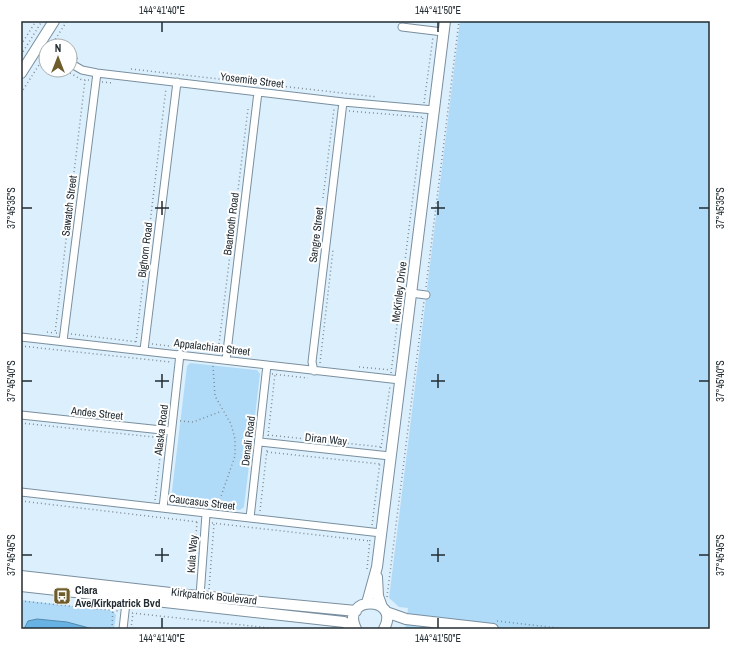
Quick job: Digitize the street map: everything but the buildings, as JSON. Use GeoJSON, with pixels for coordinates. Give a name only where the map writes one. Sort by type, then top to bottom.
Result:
{"type":"FeatureCollection","features":[{"type":"Feature","properties":{"kind":"street"},"geometry":{"type":"LineString","coordinates":[[47,38],[54,21]]}},
{"type":"Feature","properties":{"kind":"street","name":"McKinley Drive"},"geometry":{"type":"LineString","coordinates":[[384,629],[387,623],[385,606],[378,596],[376,528],[395,380],[411,293],[429,105],[438,31],[445,21]]}},
{"type":"Feature","properties":{"kind":"street"},"geometry":{"type":"LineString","coordinates":[[402,27],[438,31]]}},
{"type":"Feature","properties":{"kind":"street"},"geometry":{"type":"LineString","coordinates":[[21,73],[38,53]]}},
{"type":"Feature","properties":{"kind":"street","name":"Yosemite Street"},"geometry":{"type":"LineString","coordinates":[[78,68],[97,73],[343,102],[429,105]]}},
{"type":"Feature","properties":{"kind":"street","name":"Sawatch Street"},"geometry":{"type":"LineString","coordinates":[[63,337],[97,73]]}},
{"type":"Feature","properties":{"kind":"street","name":"Bighorn Road"},"geometry":{"type":"LineString","coordinates":[[144,346],[177,82]]}},
{"type":"Feature","properties":{"kind":"street","name":"Beartooth Road"},"geometry":{"type":"LineString","coordinates":[[226,360],[258,92]]}},
{"type":"Feature","properties":{"kind":"street","name":"Sangre Street"},"geometry":{"type":"LineString","coordinates":[[314,371],[312,362],[343,102]]}},
{"type":"Feature","properties":{"kind":"street"},"geometry":{"type":"LineString","coordinates":[[411,293],[426,295]]}},
{"type":"Feature","properties":{"kind":"street","name":"Appalachian Street"},"geometry":{"type":"LineString","coordinates":[[21,337],[63,337],[144,346],[181,351],[226,360],[395,380]]}},
{"type":"Feature","properties":{"kind":"street","name":"Alaska Road"},"geometry":{"type":"LineString","coordinates":[[163,508],[181,351]]}},
{"type":"Feature","properties":{"kind":"street","name":"Denali Road"},"geometry":{"type":"LineString","coordinates":[[250,518],[260,442],[267,365]]}},
{"type":"Feature","properties":{"kind":"street","name":"Andes Street"},"geometry":{"type":"LineString","coordinates":[[21,415],[171,431]]}},
{"type":"Feature","properties":{"kind":"street","name":"Diran Way"},"geometry":{"type":"LineString","coordinates":[[260,442],[386,451]]}},
{"type":"Feature","properties":{"kind":"street","name":"Caucasus Street"},"geometry":{"type":"LineString","coordinates":[[21,492],[206,514],[376,528]]}},
{"type":"Feature","properties":{"kind":"street","name":"Kula Way"},"geometry":{"type":"LineString","coordinates":[[201,592],[206,514]]}},
{"type":"Feature","properties":{"kind":"street","name":"McKinley Drive"},"geometry":{"type":"LineString","coordinates":[[367,603],[377,567]]}},
{"type":"Feature","properties":{"kind":"street","name":"Kirkpatrick Boulevard"},"geometry":{"type":"LineString","coordinates":[[21,576],[127,593],[344,622],[356,629]]}},
{"type":"Feature","properties":{"kind":"street","name":"Kirkpatrick Boulevard"},"geometry":{"type":"LineString","coordinates":[[21,586],[127,593],[201,592],[356,611]]}},
{"type":"Feature","properties":{"kind":"street"},"geometry":{"type":"LineString","coordinates":[[123,629],[127,593]]}},
{"type":"Feature","properties":{"kind":"street"},"geometry":{"type":"LineString","coordinates":[[356,629],[353,618],[356,611],[362,605],[367,603],[385,606],[406,619],[492,625]]}},
{"type":"Feature","properties":{"kind":"path"},"geometry":{"type":"LineString","coordinates":[[21,45],[36,21]]}},
{"type":"Feature","properties":{"kind":"path"},"geometry":{"type":"LineString","coordinates":[[21,55],[42,21]]}},
{"type":"Feature","properties":{"kind":"path"},"geometry":{"type":"LineString","coordinates":[[56,38],[67,21]]}},
{"type":"Feature","properties":{"kind":"path"},"geometry":{"type":"LineString","coordinates":[[385,606],[426,295],[459,21]]}},
{"type":"Feature","properties":{"kind":"path"},"geometry":{"type":"LineString","coordinates":[[366,576],[370,541],[376,528],[380,464],[386,451],[397,370],[438,31]]}},
{"type":"Feature","properties":{"kind":"path"},"geometry":{"type":"LineString","coordinates":[[78,58],[82,60]]}},
{"type":"Feature","properties":{"kind":"path"},"geometry":{"type":"LineString","coordinates":[[21,93],[38,68]]}},
{"type":"Feature","properties":{"kind":"path"},"geometry":{"type":"LineString","coordinates":[[125,68],[383,98]]}},
{"type":"Feature","properties":{"kind":"path"},"geometry":{"type":"LineString","coordinates":[[85,80],[55,333],[63,337],[136,342],[144,346],[181,351]]}},
{"type":"Feature","properties":{"kind":"path"},"geometry":{"type":"LineString","coordinates":[[136,342],[166,88]]}},
{"type":"Feature","properties":{"kind":"path"},"geometry":{"type":"LineString","coordinates":[[418,101],[429,105]]}},
{"type":"Feature","properties":{"kind":"path"},"geometry":{"type":"LineString","coordinates":[[211,351],[218,352],[248,106]]}},
{"type":"Feature","properties":{"kind":"path"},"geometry":{"type":"LineString","coordinates":[[214,358],[213,379],[215,396],[222,411],[231,424],[235,439],[235,456],[218,501],[216,515]]}},
{"type":"Feature","properties":{"kind":"path"},"geometry":{"type":"LineString","coordinates":[[352,367],[416,370]]}},
{"type":"Feature","properties":{"kind":"path"},"geometry":{"type":"LineString","coordinates":[[267,513],[259,512],[275,374]]}},
{"type":"Feature","properties":{"kind":"path"},"geometry":{"type":"LineString","coordinates":[[173,421],[193,422],[222,411]]}},
{"type":"Feature","properties":{"kind":"path"},"geometry":{"type":"LineString","coordinates":[[21,424],[162,438]]}},
{"type":"Feature","properties":{"kind":"path"},"geometry":{"type":"LineString","coordinates":[[268,434],[386,451],[406,448]]}},
{"type":"Feature","properties":{"kind":"path"},"geometry":{"type":"LineString","coordinates":[[267,452],[380,464]]}},
{"type":"Feature","properties":{"kind":"path"},"geometry":{"type":"LineString","coordinates":[[21,501],[370,541]]}},
{"type":"Feature","properties":{"kind":"path"},"geometry":{"type":"LineString","coordinates":[[194,565],[197,522]]}},
{"type":"Feature","properties":{"kind":"path"},"geometry":{"type":"LineString","coordinates":[[201,592],[209,589],[214,524]]}},
{"type":"Feature","properties":{"kind":"path"},"geometry":{"type":"LineString","coordinates":[[376,528],[396,526]]}},
{"type":"Feature","properties":{"kind":"path"},"geometry":{"type":"LineString","coordinates":[[21,601],[114,611]]}},
{"type":"Feature","properties":{"kind":"path"},"geometry":{"type":"LineString","coordinates":[[112,629],[114,605]]}},
{"type":"Feature","properties":{"kind":"path"},"geometry":{"type":"LineString","coordinates":[[125,612],[279,629]]}},
{"type":"Feature","properties":{"kind":"path"},"geometry":{"type":"LineString","coordinates":[[131,629],[133,613]]}},
{"type":"Feature","properties":{"kind":"path"},"geometry":{"type":"LineString","coordinates":[[492,625],[531,625],[567,629]]}},
{"type":"Feature","properties":{"kind":"path"},"geometry":{"type":"LineString","coordinates":[[530,629],[531,625]]}},
{"type":"Feature","properties":{"kind":"shaded area"},"geometry":{"type":"Polygon","coordinates":[[[460,21],[710,21],[710,629],[405,629],[408,608],[399,607],[389,598],[460,21]]]}},
{"type":"Feature","properties":{"kind":"shaded area"},"geometry":{"type":"Polygon","coordinates":[[[190,363],[257,370],[260,374],[244,507],[240,510],[174,503],[171,499],[187,366],[190,363]]]}},
{"type":"Feature","properties":{"kind":"shaded area"},"geometry":{"type":"Polygon","coordinates":[[[21,600],[113,611],[116,615],[114,629],[21,629],[21,600]]]}},
{"type":"Feature","properties":{"kind":"shaded area"},"geometry":{"type":"Polygon","coordinates":[[[37,619],[67,622],[93,629],[24,629],[28,621],[37,619]]]}},
{"type":"Feature","properties":{"kind":"place","name":"Clara Ave/Kirkpatrick Bvd"},"geometry":{"type":"Point","coordinates":[62,596]}}]}
